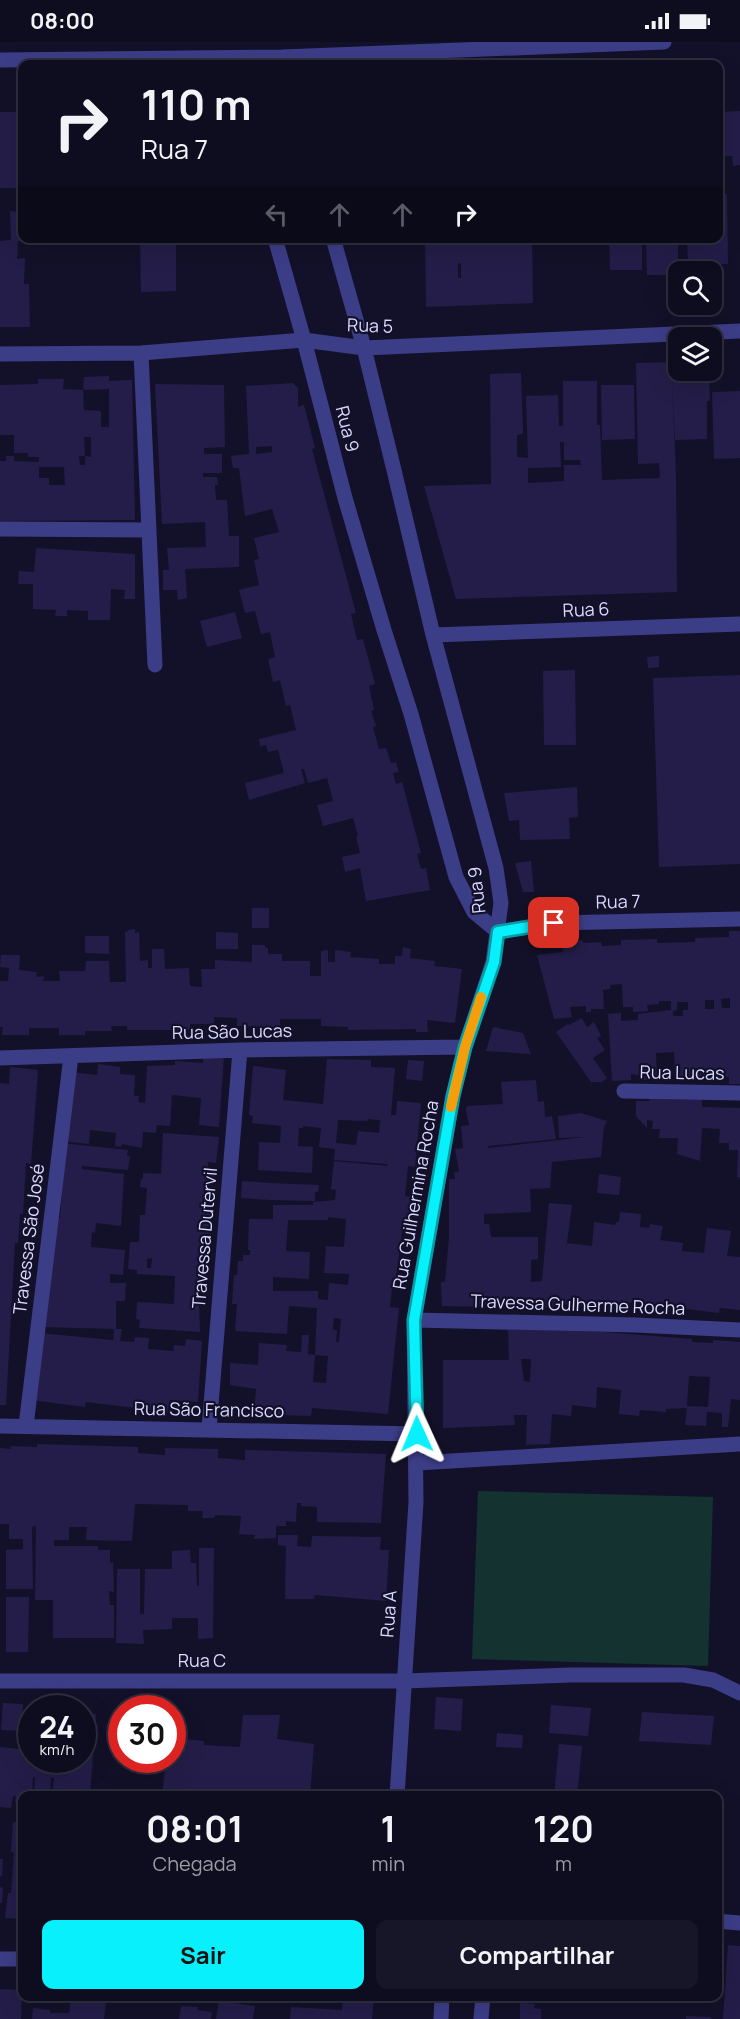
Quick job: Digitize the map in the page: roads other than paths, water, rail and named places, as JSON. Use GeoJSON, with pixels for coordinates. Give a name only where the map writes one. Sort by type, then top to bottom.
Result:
{"type":"FeatureCollection","features":[{"type":"Feature","properties":{"kind":"street"},"geometry":{"type":"LineString","coordinates":[[219,42],[224,60]]}},
{"type":"Feature","properties":{"kind":"street"},"geometry":{"type":"LineString","coordinates":[[234,60],[282,55],[664,42]]}},
{"type":"Feature","properties":{"kind":"street"},"geometry":{"type":"LineString","coordinates":[[0,60],[18,60]]}},
{"type":"Feature","properties":{"kind":"street","name":"Rua 9"},"geometry":{"type":"LineString","coordinates":[[276,243],[345,498],[411,714],[456,877],[474,912],[498,932]]}},
{"type":"Feature","properties":{"kind":"street","name":"Rua 9"},"geometry":{"type":"LineString","coordinates":[[334,243],[364,348],[433,636],[496,868],[501,903],[498,932]]}},
{"type":"Feature","properties":{"kind":"street","name":"Rua 5"},"geometry":{"type":"LineString","coordinates":[[0,354],[141,353],[304,340],[364,348],[740,331]]}},
{"type":"Feature","properties":{"kind":"street"},"geometry":{"type":"LineString","coordinates":[[141,353],[155,665]]}},
{"type":"Feature","properties":{"kind":"street"},"geometry":{"type":"LineString","coordinates":[[0,529],[149,530]]}},
{"type":"Feature","properties":{"kind":"street","name":"Rua 6"},"geometry":{"type":"LineString","coordinates":[[433,636],[740,624]]}},
{"type":"Feature","properties":{"kind":"street","name":"Rua 7"},"geometry":{"type":"LineString","coordinates":[[498,932],[554,923],[740,919]]}},
{"type":"Feature","properties":{"kind":"street","name":"Rua Guilhermina Rocha"},"geometry":{"type":"LineString","coordinates":[[417,1434],[414,1320],[453,1096],[465,1047],[494,962],[498,932]]}},
{"type":"Feature","properties":{"kind":"street","name":"Rua São Lucas"},"geometry":{"type":"LineString","coordinates":[[0,1058],[240,1050],[465,1047]]}},
{"type":"Feature","properties":{"kind":"street","name":"Travessa Dutervil"},"geometry":{"type":"LineString","coordinates":[[209,1429],[240,1050]]}},
{"type":"Feature","properties":{"kind":"street","name":"Travessa São José"},"geometry":{"type":"LineString","coordinates":[[26,1426],[71,1056]]}},
{"type":"Feature","properties":{"kind":"street","name":"Rua Lucas"},"geometry":{"type":"LineString","coordinates":[[624,1091],[740,1093]]}},
{"type":"Feature","properties":{"kind":"street","name":"Travessa Gulherme Rocha"},"geometry":{"type":"LineString","coordinates":[[414,1320],[636,1325],[740,1330]]}},
{"type":"Feature","properties":{"kind":"street","name":"Rua São Francisco"},"geometry":{"type":"LineString","coordinates":[[0,1426],[417,1434]]}},
{"type":"Feature","properties":{"kind":"street","name":"Rua A"},"geometry":{"type":"LineString","coordinates":[[397,1791],[416,1502],[417,1434]]}},
{"type":"Feature","properties":{"kind":"street"},"geometry":{"type":"LineString","coordinates":[[417,1463],[740,1444]]}},
{"type":"Feature","properties":{"kind":"street","name":"Rua C"},"geometry":{"type":"LineString","coordinates":[[0,1681],[404,1681],[570,1675],[684,1675],[712,1680],[740,1693]]}},
{"type":"Feature","properties":{"kind":"street"},"geometry":{"type":"LineString","coordinates":[[722,1921],[740,1923]]}},
{"type":"Feature","properties":{"kind":"street"},"geometry":{"type":"LineString","coordinates":[[0,1959],[18,1959]]}},
{"type":"Feature","properties":{"kind":"street"},"geometry":{"type":"LineString","coordinates":[[441,2019],[442,2001]]}},
{"type":"Feature","properties":{"kind":"street"},"geometry":{"type":"LineString","coordinates":[[482,2019],[483,2001]]}}]}
